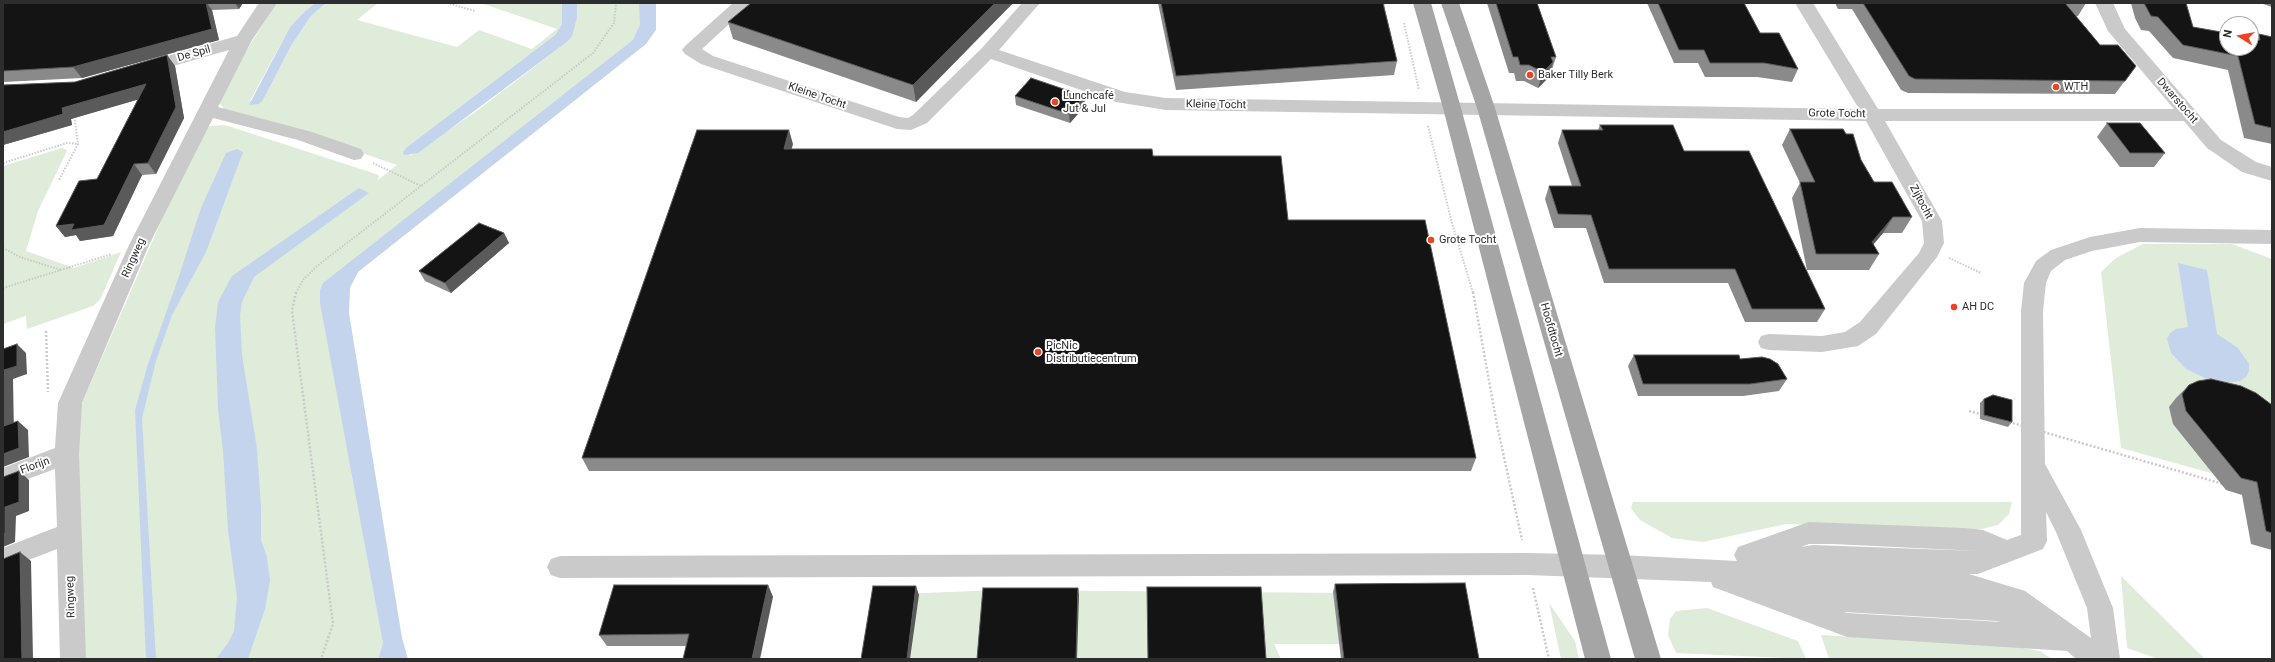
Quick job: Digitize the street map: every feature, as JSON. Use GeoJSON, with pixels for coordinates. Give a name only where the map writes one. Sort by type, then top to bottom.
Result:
{"type":"FeatureCollection","features":[{"type":"Feature","properties":{"kind":"main road"},"geometry":{"type":"LineString","coordinates":[[1422,3],[1452,108],[1495,276],[1598,659]]}},
{"type":"Feature","properties":{"kind":"main road","name":"Hoofdtocht"},"geometry":{"type":"LineString","coordinates":[[1450,3],[1486,108],[1648,659]]}},
{"type":"Feature","properties":{"kind":"street","name":"Ringweg"},"geometry":{"type":"LineString","coordinates":[[73,659],[68,534],[67,454],[70,403],[139,245],[243,40],[268,3]]}},
{"type":"Feature","properties":{"kind":"street","name":"Kleine Tocht"},"geometry":{"type":"LineString","coordinates":[[744,3],[691,50],[707,60],[897,123],[910,124],[920,119],[988,52],[1031,3]]}},
{"type":"Feature","properties":{"kind":"street","name":"Zijtocht"},"geometry":{"type":"LineString","coordinates":[[1769,342],[1822,344],[1850,340],[1868,328],[1934,243],[1932,221],[1872,115],[1804,3]]}},
{"type":"Feature","properties":{"kind":"street","name":"Dwarstocht"},"geometry":{"type":"LineString","coordinates":[[2104,3],[2117,31],[2214,144],[2249,167],[2272,174]]}},
{"type":"Feature","properties":{"kind":"street","name":"De Spil"},"geometry":{"type":"LineString","coordinates":[[124,74],[243,40]]}},
{"type":"Feature","properties":{"kind":"street","name":"Kleine Tocht"},"geometry":{"type":"LineString","coordinates":[[988,52],[1123,98],[1166,104],[1452,108]]}},
{"type":"Feature","properties":{"kind":"street","name":"Grote Tocht"},"geometry":{"type":"LineString","coordinates":[[1452,108],[1872,115],[2188,115]]}},
{"type":"Feature","properties":{"kind":"street"},"geometry":{"type":"LineString","coordinates":[[207,110],[305,136],[354,154]]}},
{"type":"Feature","properties":{"kind":"street"},"geometry":{"type":"LineString","coordinates":[[1700,571],[1813,556],[1978,563],[1989,560],[2004,551],[2034,541],[2035,468],[2032,311],[2035,284],[2043,266],[2058,255],[2090,244],[2140,235],[2272,237]]}},
{"type":"Feature","properties":{"kind":"street","name":"Florijn"},"geometry":{"type":"LineString","coordinates":[[3,478],[67,454]]}},
{"type":"Feature","properties":{"kind":"street"},"geometry":{"type":"LineString","coordinates":[[2035,468],[2068,530],[2100,608],[2107,659]]}},
{"type":"Feature","properties":{"kind":"street"},"geometry":{"type":"LineString","coordinates":[[3,559],[68,534]]}},
{"type":"Feature","properties":{"kind":"street"},"geometry":{"type":"LineString","coordinates":[[560,567],[1528,564],[1620,566],[1968,584],[2016,599],[2073,639],[2089,653],[2091,659]]}},
{"type":"Feature","properties":{"kind":"street"},"geometry":{"type":"LineString","coordinates":[[1700,571],[1847,625],[2073,639]]}},
{"type":"Feature","properties":{"kind":"path"},"geometry":{"type":"LineString","coordinates":[[447,3],[475,11]]}},
{"type":"Feature","properties":{"kind":"path"},"geometry":{"type":"LineString","coordinates":[[321,659],[333,624],[292,311],[295,295],[303,280],[317,266],[593,53],[614,23],[616,3]]}},
{"type":"Feature","properties":{"kind":"path"},"geometry":{"type":"LineString","coordinates":[[1403,20],[1423,108],[1452,223],[1474,296],[1496,425],[1550,659]]}},
{"type":"Feature","properties":{"kind":"path"},"geometry":{"type":"LineString","coordinates":[[59,180],[78,144],[74,113]]}},
{"type":"Feature","properties":{"kind":"path"},"geometry":{"type":"LineString","coordinates":[[3,163],[67,143],[78,144]]}},
{"type":"Feature","properties":{"kind":"path"},"geometry":{"type":"LineString","coordinates":[[354,154],[422,186]]}},
{"type":"Feature","properties":{"kind":"path"},"geometry":{"type":"LineString","coordinates":[[3,288],[139,245]]}},
{"type":"Feature","properties":{"kind":"path"},"geometry":{"type":"LineString","coordinates":[[3,248],[20,257],[61,270]]}},
{"type":"Feature","properties":{"kind":"path"},"geometry":{"type":"LineString","coordinates":[[1930,250],[1982,273]]}},
{"type":"Feature","properties":{"kind":"path"},"geometry":{"type":"LineString","coordinates":[[1969,411],[1980,414]]}},
{"type":"Feature","properties":{"kind":"path"},"geometry":{"type":"LineString","coordinates":[[2002,420],[2226,485]]}},
{"type":"Feature","properties":{"kind":"green space"},"geometry":{"type":"Polygon","coordinates":[[[276,3],[315,3],[290,27],[250,101],[263,100],[291,46],[311,16],[326,3],[378,3],[357,20],[457,47],[479,30],[532,49],[557,29],[481,3],[562,3],[562,24],[555,35],[407,147],[411,155],[474,113],[567,42],[577,18],[577,3],[644,3],[647,36],[332,288],[383,643],[378,659],[83,659],[74,476],[79,410],[196,141],[209,126],[225,125],[376,174],[379,176],[378,180],[397,165],[309,135],[227,112],[220,104],[220,93],[276,3]]]}},
{"type":"Feature","properties":{"kind":"green space"},"geometry":{"type":"Polygon","coordinates":[[[62,148],[67,150],[66,153],[38,211],[26,251],[74,268],[121,252],[100,300],[93,306],[27,329],[26,316],[3,324],[3,166],[62,148]]]}},
{"type":"Feature","properties":{"kind":"green space"},"geometry":{"type":"Polygon","coordinates":[[[2143,244],[2232,244],[2272,259],[2272,490],[2121,448],[2101,272],[2116,258],[2143,244]]]}},
{"type":"Feature","properties":{"kind":"green space"},"geometry":{"type":"Polygon","coordinates":[[[1633,502],[2012,502],[2009,514],[1998,525],[1973,531],[1786,524],[1703,542],[1672,538],[1640,520],[1631,508],[1633,502]]]}},
{"type":"Feature","properties":{"kind":"green space"},"geometry":{"type":"Polygon","coordinates":[[[2121,576],[2205,659],[2158,659],[2127,648],[2121,576]]]}},
{"type":"Feature","properties":{"kind":"green space"},"geometry":{"type":"Polygon","coordinates":[[[997,590],[1461,594],[1471,644],[1274,644],[1281,659],[888,659],[901,594],[997,590]]]}},
{"type":"Feature","properties":{"kind":"green space"},"geometry":{"type":"Polygon","coordinates":[[[1549,603],[1575,641],[1579,659],[1561,659],[1549,603]]]}},
{"type":"Feature","properties":{"kind":"green space"},"geometry":{"type":"Polygon","coordinates":[[[1707,608],[1798,641],[1806,659],[1676,653],[1668,635],[1670,619],[1676,611],[1707,608]]]}},
{"type":"Feature","properties":{"kind":"green space"},"geometry":{"type":"Polygon","coordinates":[[[1821,635],[2018,647],[2040,651],[2052,659],[1829,659],[1821,635]]]}},
{"type":"Feature","properties":{"kind":"water"},"geometry":{"type":"Polygon","coordinates":[[[315,3],[326,3],[311,16],[291,46],[263,100],[259,104],[249,105],[290,27],[315,3]]]}},
{"type":"Feature","properties":{"kind":"water"},"geometry":{"type":"Polygon","coordinates":[[[562,3],[577,3],[577,18],[572,36],[567,42],[418,153],[404,155],[403,152],[407,147],[555,35],[562,24],[562,3]]]}},
{"type":"Feature","properties":{"kind":"water"},"geometry":{"type":"Polygon","coordinates":[[[639,3],[656,3],[656,30],[646,44],[358,272],[350,288],[349,313],[402,638],[408,659],[378,659],[383,643],[320,303],[320,290],[323,283],[633,40],[640,25],[639,3]]]}},
{"type":"Feature","properties":{"kind":"water"},"geometry":{"type":"Polygon","coordinates":[[[237,149],[243,152],[206,252],[172,315],[156,361],[142,418],[156,659],[146,659],[135,410],[148,364],[201,208],[226,153],[237,149]]]}},
{"type":"Feature","properties":{"kind":"water"},"geometry":{"type":"Polygon","coordinates":[[[359,188],[369,193],[254,277],[242,302],[240,315],[242,355],[257,449],[261,507],[261,540],[267,557],[270,581],[265,609],[248,659],[216,659],[228,643],[234,631],[237,597],[228,530],[223,451],[218,409],[215,328],[218,302],[232,276],[359,188]]]}},
{"type":"Feature","properties":{"kind":"water"},"geometry":{"type":"Polygon","coordinates":[[[2178,263],[2207,270],[2217,334],[2238,348],[2249,364],[2249,371],[2246,377],[2240,381],[2221,383],[2209,380],[2186,369],[2171,353],[2167,339],[2170,333],[2176,329],[2188,327],[2178,263]]]}},
{"type":"Feature","properties":{"kind":"building"},"geometry":{"type":"Polygon","coordinates":[[[3,3],[206,3],[212,29],[73,67],[3,71],[3,3]]]}},
{"type":"Feature","properties":{"kind":"building"},"geometry":{"type":"Polygon","coordinates":[[[751,3],[995,3],[913,85],[728,22],[751,3]]]}},
{"type":"Feature","properties":{"kind":"building"},"geometry":{"type":"Polygon","coordinates":[[[1161,3],[1383,3],[1397,61],[1176,76],[1161,3]]]}},
{"type":"Feature","properties":{"kind":"building"},"geometry":{"type":"Polygon","coordinates":[[[1496,3],[1537,3],[1556,57],[1551,57],[1553,62],[1543,72],[1529,65],[1520,65],[1518,57],[1513,57],[1496,3]]]}},
{"type":"Feature","properties":{"kind":"building"},"geometry":{"type":"Polygon","coordinates":[[[1658,3],[1744,3],[1760,33],[1779,33],[1798,69],[1764,63],[1710,63],[1704,50],[1679,50],[1658,3]]]}},
{"type":"Feature","properties":{"kind":"building"},"geometry":{"type":"Polygon","coordinates":[[[1863,3],[2065,3],[2100,45],[2118,45],[2136,66],[2125,81],[1915,79],[1909,76],[1863,3]]]}},
{"type":"Feature","properties":{"kind":"building"},"geometry":{"type":"Polygon","coordinates":[[[2144,3],[2186,3],[2193,27],[2219,32],[2219,52],[2183,45],[2158,17],[2151,16],[2144,3]]]}},
{"type":"Feature","properties":{"kind":"building"},"geometry":{"type":"Polygon","coordinates":[[[2259,34],[2272,37],[2272,128],[2255,124],[2238,56],[2259,56],[2259,34]]]}},
{"type":"Feature","properties":{"kind":"building"},"geometry":{"type":"Polygon","coordinates":[[[167,55],[176,107],[148,163],[134,164],[104,225],[71,230],[74,224],[56,226],[79,181],[97,179],[146,84],[62,108],[63,114],[3,132],[3,85],[75,82],[167,55]]]}},
{"type":"Feature","properties":{"kind":"building"},"geometry":{"type":"Polygon","coordinates":[[[1031,78],[1084,96],[1069,114],[1015,96],[1031,78]]]}},
{"type":"Feature","properties":{"kind":"building"},"geometry":{"type":"Polygon","coordinates":[[[2107,123],[2140,123],[2165,153],[2130,153],[2107,123]]]}},
{"type":"Feature","properties":{"kind":"building"},"geometry":{"type":"Polygon","coordinates":[[[1600,125],[1673,125],[1684,151],[1749,151],[1825,309],[1752,309],[1735,269],[1609,269],[1591,215],[1558,214],[1549,186],[1581,186],[1562,130],[1603,130],[1600,125]]]}},
{"type":"Feature","properties":{"kind":"building"},"geometry":{"type":"Polygon","coordinates":[[[1790,129],[1843,129],[1846,134],[1853,134],[1861,160],[1874,182],[1892,182],[1912,217],[1893,217],[1872,242],[1879,254],[1816,254],[1800,182],[1815,182],[1790,129]]]}},
{"type":"Feature","properties":{"kind":"building","name":"PicNic Distributiecentrum"},"geometry":{"type":"Polygon","coordinates":[[[697,130],[789,130],[784,149],[1152,149],[1153,156],[1281,156],[1288,220],[1425,220],[1476,458],[582,458],[697,130]]]}},
{"type":"Feature","properties":{"kind":"building"},"geometry":{"type":"Polygon","coordinates":[[[479,223],[504,233],[445,283],[419,271],[479,223]]]}},
{"type":"Feature","properties":{"kind":"building"},"geometry":{"type":"Polygon","coordinates":[[[17,344],[17,366],[4,370],[4,426],[18,421],[19,448],[3,454],[3,349],[17,344]]]}},
{"type":"Feature","properties":{"kind":"building"},"geometry":{"type":"Polygon","coordinates":[[[1634,355],[1739,355],[1740,359],[1762,357],[1770,359],[1778,364],[1787,379],[1750,384],[1643,384],[1634,355]]]}},
{"type":"Feature","properties":{"kind":"building"},"geometry":{"type":"Polygon","coordinates":[[[2211,379],[2241,386],[2256,393],[2272,405],[2272,533],[2266,531],[2257,482],[2241,478],[2186,411],[2182,394],[2189,385],[2198,381],[2211,379]]]}},
{"type":"Feature","properties":{"kind":"building"},"geometry":{"type":"Polygon","coordinates":[[[1993,395],[2012,400],[2012,422],[1984,415],[1984,399],[1993,395]]]}},
{"type":"Feature","properties":{"kind":"building"},"geometry":{"type":"Polygon","coordinates":[[[19,471],[19,502],[5,507],[5,533],[3,534],[3,477],[19,471]]]}},
{"type":"Feature","properties":{"kind":"building"},"geometry":{"type":"Polygon","coordinates":[[[20,552],[22,659],[3,659],[3,559],[20,552]]]}},
{"type":"Feature","properties":{"kind":"building"},"geometry":{"type":"Polygon","coordinates":[[[1465,583],[1479,659],[1344,659],[1335,584],[1465,583]]]}},
{"type":"Feature","properties":{"kind":"building"},"geometry":{"type":"Polygon","coordinates":[[[614,585],[768,585],[752,659],[683,659],[689,634],[599,635],[614,585]]]}},
{"type":"Feature","properties":{"kind":"building"},"geometry":{"type":"Polygon","coordinates":[[[873,586],[916,586],[907,659],[861,659],[873,586]]]}},
{"type":"Feature","properties":{"kind":"building"},"geometry":{"type":"Polygon","coordinates":[[[1147,587],[1261,587],[1266,659],[1148,659],[1147,587]]]}},
{"type":"Feature","properties":{"kind":"building"},"geometry":{"type":"Polygon","coordinates":[[[983,588],[1078,588],[1076,659],[977,659],[983,588]]]}},
{"type":"Feature","properties":{"kind":"place","name":"Baker Tilly Berk"},"geometry":{"type":"Point","coordinates":[1530,75]}},
{"type":"Feature","properties":{"kind":"place","name":"WTH"},"geometry":{"type":"Point","coordinates":[2056,87]}},
{"type":"Feature","properties":{"kind":"place","name":"Lunchcafé Jut & Jul"},"geometry":{"type":"Point","coordinates":[1055,102]}},
{"type":"Feature","properties":{"kind":"place","name":"Grote Tocht"},"geometry":{"type":"Point","coordinates":[1431,240]}},
{"type":"Feature","properties":{"kind":"place","name":"AH DC"},"geometry":{"type":"Point","coordinates":[1954,307]}},
{"type":"Feature","properties":{"kind":"place","name":"PicNic Distributiecentrum"},"geometry":{"type":"Point","coordinates":[1038,352]}}]}
